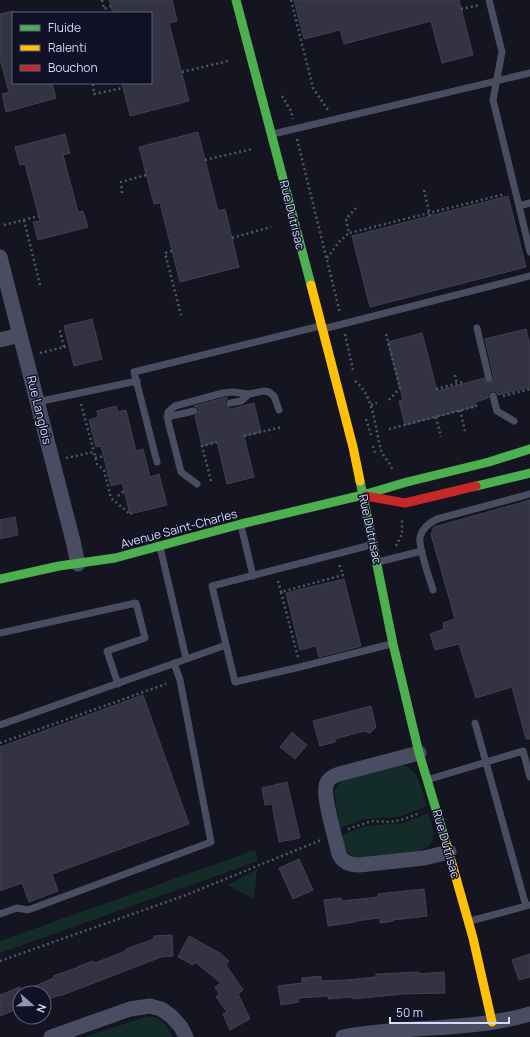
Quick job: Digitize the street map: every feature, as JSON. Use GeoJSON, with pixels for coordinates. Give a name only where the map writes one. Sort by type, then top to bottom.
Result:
{"type":"FeatureCollection","features":[{"type":"Feature","properties":{"kind":"street","name":"Rue Dutrisac"},"geometry":{"type":"LineString","coordinates":[[236,0],[353,447],[393,644],[419,753],[449,852],[468,922],[492,1022]]}},
{"type":"Feature","properties":{"kind":"street","name":"Rue Langlois"},"geometry":{"type":"LineString","coordinates":[[0,257],[78,564]]}},
{"type":"Feature","properties":{"kind":"street"},"geometry":{"type":"LineString","coordinates":[[0,340],[20,335]]}},
{"type":"Feature","properties":{"kind":"street","name":"Avenue Saint-Charles"},"geometry":{"type":"LineString","coordinates":[[0,579],[59,566],[115,558],[160,547],[241,524],[363,495],[407,482],[489,462],[530,449]]}},
{"type":"Feature","properties":{"kind":"street","name":"Avenue Saint-Charles"},"geometry":{"type":"LineString","coordinates":[[363,495],[405,503],[530,473]]}},
{"type":"Feature","properties":{"kind":"street"},"geometry":{"type":"LineString","coordinates":[[419,753],[339,774],[330,778],[326,786],[326,797],[339,854],[344,862],[359,865],[424,858],[449,852]]}},
{"type":"Feature","properties":{"kind":"street"},"geometry":{"type":"LineString","coordinates":[[52,1037],[130,1009],[150,1006],[161,1009],[171,1016],[181,1027],[186,1037]]}},
{"type":"Feature","properties":{"kind":"street"},"geometry":{"type":"LineString","coordinates":[[343,1037],[511,1020],[530,1014]]}},
{"type":"Feature","properties":{"kind":"lane"},"geometry":{"type":"LineString","coordinates":[[489,0],[502,52],[492,100],[530,252]]}},
{"type":"Feature","properties":{"kind":"lane"},"geometry":{"type":"LineString","coordinates":[[271,134],[530,72]]}},
{"type":"Feature","properties":{"kind":"lane"},"geometry":{"type":"LineString","coordinates":[[519,206],[530,203]]}},
{"type":"Feature","properties":{"kind":"lane"},"geometry":{"type":"LineString","coordinates":[[157,462],[134,372],[343,324],[530,276]]}},
{"type":"Feature","properties":{"kind":"lane"},"geometry":{"type":"LineString","coordinates":[[477,328],[489,379]]}},
{"type":"Feature","properties":{"kind":"lane"},"geometry":{"type":"LineString","coordinates":[[37,402],[137,381]]}},
{"type":"Feature","properties":{"kind":"lane"},"geometry":{"type":"LineString","coordinates":[[197,484],[181,472],[167,417],[168,412],[175,406],[223,393],[233,392],[249,394],[264,391],[270,392],[274,396],[279,410]]}},
{"type":"Feature","properties":{"kind":"lane"},"geometry":{"type":"LineString","coordinates":[[230,403],[241,400],[249,394]]}},
{"type":"Feature","properties":{"kind":"lane"},"geometry":{"type":"LineString","coordinates":[[497,396],[497,411],[514,421]]}},
{"type":"Feature","properties":{"kind":"lane"},"geometry":{"type":"LineString","coordinates":[[167,417],[194,411]]}},
{"type":"Feature","properties":{"kind":"lane"},"geometry":{"type":"LineString","coordinates":[[433,590],[422,551],[420,538],[421,533],[430,523],[437,519],[530,494]]}},
{"type":"Feature","properties":{"kind":"lane"},"geometry":{"type":"LineString","coordinates":[[241,524],[253,576]]}},
{"type":"Feature","properties":{"kind":"lane"},"geometry":{"type":"LineString","coordinates":[[373,545],[212,586],[235,682],[393,644]]}},
{"type":"Feature","properties":{"kind":"lane"},"geometry":{"type":"LineString","coordinates":[[160,547],[186,658]]}},
{"type":"Feature","properties":{"kind":"lane"},"geometry":{"type":"LineString","coordinates":[[377,562],[422,551]]}},
{"type":"Feature","properties":{"kind":"lane"},"geometry":{"type":"LineString","coordinates":[[0,633],[136,603],[145,638],[107,651],[118,684]]}},
{"type":"Feature","properties":{"kind":"lane"},"geometry":{"type":"LineString","coordinates":[[0,725],[226,645]]}},
{"type":"Feature","properties":{"kind":"lane"},"geometry":{"type":"LineString","coordinates":[[0,914],[17,908],[28,910],[211,842],[180,680],[174,663]]}},
{"type":"Feature","properties":{"kind":"lane"},"geometry":{"type":"LineString","coordinates":[[468,922],[528,906],[485,762],[475,723]]}},
{"type":"Feature","properties":{"kind":"lane"},"geometry":{"type":"LineString","coordinates":[[427,779],[524,752],[530,777]]}},
{"type":"Feature","properties":{"kind":"path"},"geometry":{"type":"LineString","coordinates":[[102,0],[104,9],[111,6]]}},
{"type":"Feature","properties":{"kind":"path"},"geometry":{"type":"LineString","coordinates":[[291,0],[313,88],[334,119]]}},
{"type":"Feature","properties":{"kind":"path"},"geometry":{"type":"LineString","coordinates":[[461,10],[478,5]]}},
{"type":"Feature","properties":{"kind":"path"},"geometry":{"type":"LineString","coordinates":[[182,72],[228,61]]}},
{"type":"Feature","properties":{"kind":"path"},"geometry":{"type":"LineString","coordinates":[[93,84],[94,94],[123,88]]}},
{"type":"Feature","properties":{"kind":"path","name":"Rue Dutrisac"},"geometry":{"type":"LineString","coordinates":[[282,96],[291,111],[294,129],[358,389]]}},
{"type":"Feature","properties":{"kind":"path"},"geometry":{"type":"LineString","coordinates":[[205,160],[252,149]]}},
{"type":"Feature","properties":{"kind":"path"},"geometry":{"type":"LineString","coordinates":[[122,193],[121,182],[146,175]]}},
{"type":"Feature","properties":{"kind":"path"},"geometry":{"type":"LineString","coordinates":[[424,190],[429,214]]}},
{"type":"Feature","properties":{"kind":"path"},"geometry":{"type":"LineString","coordinates":[[326,258],[339,242],[349,234],[507,194]]}},
{"type":"Feature","properties":{"kind":"path"},"geometry":{"type":"LineString","coordinates":[[349,234],[346,218],[356,208]]}},
{"type":"Feature","properties":{"kind":"path"},"geometry":{"type":"LineString","coordinates":[[4,225],[39,216]]}},
{"type":"Feature","properties":{"kind":"path"},"geometry":{"type":"LineString","coordinates":[[24,220],[40,286]]}},
{"type":"Feature","properties":{"kind":"path"},"geometry":{"type":"LineString","coordinates":[[232,238],[271,227]]}},
{"type":"Feature","properties":{"kind":"path"},"geometry":{"type":"LineString","coordinates":[[172,251],[165,253],[181,315]]}},
{"type":"Feature","properties":{"kind":"path"},"geometry":{"type":"LineString","coordinates":[[59,328],[64,347]]}},
{"type":"Feature","properties":{"kind":"path"},"geometry":{"type":"LineString","coordinates":[[386,334],[400,388],[389,400]]}},
{"type":"Feature","properties":{"kind":"path"},"geometry":{"type":"LineString","coordinates":[[36,354],[69,346]]}},
{"type":"Feature","properties":{"kind":"path"},"geometry":{"type":"LineString","coordinates":[[455,375],[457,384]]}},
{"type":"Feature","properties":{"kind":"path","name":"Rue Dutrisac"},"geometry":{"type":"LineString","coordinates":[[356,382],[363,387],[366,393],[382,452],[391,467],[391,474]]}},
{"type":"Feature","properties":{"kind":"path"},"geometry":{"type":"LineString","coordinates":[[436,389],[463,382]]}},
{"type":"Feature","properties":{"kind":"path"},"geometry":{"type":"LineString","coordinates":[[497,396],[530,389]]}},
{"type":"Feature","properties":{"kind":"path"},"geometry":{"type":"LineString","coordinates":[[370,405],[377,403]]}},
{"type":"Feature","properties":{"kind":"path"},"geometry":{"type":"LineString","coordinates":[[389,429],[476,406]]}},
{"type":"Feature","properties":{"kind":"path"},"geometry":{"type":"LineString","coordinates":[[460,410],[465,431]]}},
{"type":"Feature","properties":{"kind":"path"},"geometry":{"type":"LineString","coordinates":[[83,414],[95,458],[97,464],[104,470],[111,498],[130,514],[132,513]]}},
{"type":"Feature","properties":{"kind":"path"},"geometry":{"type":"LineString","coordinates":[[366,416],[371,436]]}},
{"type":"Feature","properties":{"kind":"path"},"geometry":{"type":"LineString","coordinates":[[436,417],[441,437]]}},
{"type":"Feature","properties":{"kind":"path"},"geometry":{"type":"LineString","coordinates":[[244,436],[282,427]]}},
{"type":"Feature","properties":{"kind":"path"},"geometry":{"type":"LineString","coordinates":[[211,481],[202,446],[217,442]]}},
{"type":"Feature","properties":{"kind":"path"},"geometry":{"type":"LineString","coordinates":[[372,442],[375,453]]}},
{"type":"Feature","properties":{"kind":"path"},"geometry":{"type":"LineString","coordinates":[[63,458],[94,452]]}},
{"type":"Feature","properties":{"kind":"path"},"geometry":{"type":"LineString","coordinates":[[95,458],[104,456]]}},
{"type":"Feature","properties":{"kind":"path"},"geometry":{"type":"LineString","coordinates":[[118,496],[124,491]]}},
{"type":"Feature","properties":{"kind":"path","name":"Rue Dutrisac"},"geometry":{"type":"LineString","coordinates":[[396,546],[400,540],[402,529],[400,516]]}},
{"type":"Feature","properties":{"kind":"path"},"geometry":{"type":"LineString","coordinates":[[299,659],[281,592],[311,586],[343,575]]}},
{"type":"Feature","properties":{"kind":"path"},"geometry":{"type":"LineString","coordinates":[[0,743],[96,711],[166,684]]}},
{"type":"Feature","properties":{"kind":"path"},"geometry":{"type":"LineString","coordinates":[[347,829],[372,821],[389,822],[401,820],[422,812]]}},
{"type":"Feature","properties":{"kind":"path"},"geometry":{"type":"LineString","coordinates":[[0,961],[186,895],[327,837]]}},
{"type":"Feature","properties":{"kind":"green space"},"geometry":{"type":"Polygon","coordinates":[[[400,765],[406,766],[416,774],[427,806],[399,817],[364,819],[340,828],[334,792],[338,784],[342,781],[400,765]]]}},
{"type":"Feature","properties":{"kind":"green space"},"geometry":{"type":"Polygon","coordinates":[[[428,813],[432,825],[433,835],[430,844],[426,848],[419,851],[358,858],[348,853],[346,850],[342,835],[365,826],[403,823],[428,813]]]}},
{"type":"Feature","properties":{"kind":"green space"},"geometry":{"type":"Polygon","coordinates":[[[255,850],[258,861],[0,953],[0,941],[255,850]]]}},
{"type":"Feature","properties":{"kind":"green space"},"geometry":{"type":"Polygon","coordinates":[[[257,869],[254,899],[228,885],[257,869]]]}},
{"type":"Feature","properties":{"kind":"green space"},"geometry":{"type":"Polygon","coordinates":[[[148,1016],[164,1022],[172,1037],[85,1037],[148,1016]]]}},
{"type":"Feature","properties":{"kind":"building"},"geometry":{"type":"Polygon","coordinates":[[[109,0],[172,0],[177,21],[169,23],[189,101],[130,116],[122,84],[152,84],[152,12],[113,12],[109,0]]]}},
{"type":"Feature","properties":{"kind":"building"},"geometry":{"type":"Polygon","coordinates":[[[294,0],[459,0],[473,55],[442,63],[431,21],[344,44],[340,30],[304,39],[294,0]]]}},
{"type":"Feature","properties":{"kind":"building"},"geometry":{"type":"Polygon","coordinates":[[[13,11],[12,84],[52,84],[56,98],[6,112],[2,94],[9,92],[0,59],[0,14],[13,11]]]}},
{"type":"Feature","properties":{"kind":"building"},"geometry":{"type":"Polygon","coordinates":[[[198,132],[218,211],[225,209],[239,267],[180,282],[160,203],[154,204],[139,147],[198,132]]]}},
{"type":"Feature","properties":{"kind":"building"},"geometry":{"type":"Polygon","coordinates":[[[65,134],[70,153],[63,155],[78,212],[83,211],[88,227],[38,240],[33,222],[40,221],[25,164],[20,165],[15,147],[65,134]]]}},
{"type":"Feature","properties":{"kind":"building"},"geometry":{"type":"Polygon","coordinates":[[[508,196],[526,267],[370,307],[352,236],[508,196]]]}},
{"type":"Feature","properties":{"kind":"building"},"geometry":{"type":"Polygon","coordinates":[[[92,319],[102,359],[74,366],[64,326],[92,319]]]}},
{"type":"Feature","properties":{"kind":"building"},"geometry":{"type":"Polygon","coordinates":[[[526,329],[530,346],[530,387],[498,395],[495,391],[491,391],[488,394],[488,398],[475,402],[477,406],[405,425],[399,401],[403,400],[388,342],[422,333],[437,391],[484,378],[487,384],[492,383],[494,378],[485,339],[526,329]]]}},
{"type":"Feature","properties":{"kind":"building"},"geometry":{"type":"Polygon","coordinates":[[[228,398],[225,401],[225,404],[231,409],[254,403],[261,432],[244,436],[254,477],[227,484],[217,442],[202,446],[195,416],[198,414],[199,410],[194,406],[228,398]]]}},
{"type":"Feature","properties":{"kind":"building"},"geometry":{"type":"Polygon","coordinates":[[[116,406],[118,412],[126,410],[136,451],[143,449],[150,477],[159,474],[167,505],[130,514],[122,483],[111,486],[101,446],[96,447],[89,420],[98,417],[97,411],[116,406]]]}},
{"type":"Feature","properties":{"kind":"building"},"geometry":{"type":"Polygon","coordinates":[[[530,500],[530,739],[526,739],[512,687],[476,698],[459,644],[435,650],[430,634],[444,629],[443,623],[455,619],[431,534],[434,527],[530,500]]]}},
{"type":"Feature","properties":{"kind":"building"},"geometry":{"type":"Polygon","coordinates":[[[15,517],[18,535],[0,539],[0,520],[15,517]]]}},
{"type":"Feature","properties":{"kind":"building"},"geometry":{"type":"Polygon","coordinates":[[[344,579],[361,646],[319,657],[316,646],[300,650],[286,593],[344,579]]]}},
{"type":"Feature","properties":{"kind":"building"},"geometry":{"type":"Polygon","coordinates":[[[143,695],[189,824],[52,874],[58,891],[29,902],[22,883],[0,891],[0,747],[143,695]]]}},
{"type":"Feature","properties":{"kind":"building"},"geometry":{"type":"Polygon","coordinates":[[[371,706],[376,727],[370,733],[364,731],[335,739],[335,742],[320,746],[313,721],[371,706]]]}},
{"type":"Feature","properties":{"kind":"building"},"geometry":{"type":"Polygon","coordinates":[[[292,732],[307,745],[295,759],[280,747],[292,732]]]}},
{"type":"Feature","properties":{"kind":"building"},"geometry":{"type":"Polygon","coordinates":[[[287,782],[300,838],[279,842],[272,804],[265,805],[262,788],[287,782]]]}},
{"type":"Feature","properties":{"kind":"building"},"geometry":{"type":"Polygon","coordinates":[[[299,859],[313,890],[293,899],[279,868],[299,859]]]}},
{"type":"Feature","properties":{"kind":"building"},"geometry":{"type":"Polygon","coordinates":[[[424,889],[427,916],[380,923],[380,918],[328,926],[324,900],[341,898],[342,901],[379,897],[378,894],[424,889]]]}},
{"type":"Feature","properties":{"kind":"building"},"geometry":{"type":"Polygon","coordinates":[[[172,935],[173,956],[161,957],[52,998],[52,985],[37,985],[54,978],[53,976],[93,961],[95,963],[126,951],[126,949],[154,939],[154,936],[172,935]]]}},
{"type":"Feature","properties":{"kind":"building"},"geometry":{"type":"Polygon","coordinates":[[[189,936],[220,953],[229,961],[226,965],[243,990],[238,994],[250,1019],[230,1030],[223,1014],[227,1012],[216,997],[219,994],[215,987],[221,983],[195,962],[193,965],[178,957],[189,936]]]}},
{"type":"Feature","properties":{"kind":"building"},"geometry":{"type":"Polygon","coordinates":[[[530,954],[530,977],[519,980],[512,960],[530,954]]]}},
{"type":"Feature","properties":{"kind":"building"},"geometry":{"type":"Polygon","coordinates":[[[419,972],[419,974],[444,972],[445,993],[403,994],[353,999],[353,997],[328,999],[328,996],[298,998],[299,1002],[281,1005],[278,986],[302,983],[302,978],[321,976],[321,981],[346,980],[376,977],[376,974],[419,972]]]}},
{"type":"Feature","properties":{"kind":"building"},"geometry":{"type":"Polygon","coordinates":[[[12,990],[12,1011],[0,1016],[0,995],[12,990]]]}},
{"type":"Feature","properties":{"kind":"traffic: fast"},"geometry":{"type":"LineString","coordinates":[[236,0],[311,285]]}},
{"type":"Feature","properties":{"kind":"traffic: fast"},"geometry":{"type":"LineString","coordinates":[[0,579],[59,566],[115,558],[241,524],[363,495],[407,482],[489,462],[530,449]]}},
{"type":"Feature","properties":{"kind":"traffic: fast"},"geometry":{"type":"LineString","coordinates":[[476,486],[530,473]]}},
{"type":"Feature","properties":{"kind":"traffic: fast"},"geometry":{"type":"LineString","coordinates":[[360,481],[393,644],[419,753],[447,846]]}},
{"type":"Feature","properties":{"kind":"traffic: slow"},"geometry":{"type":"LineString","coordinates":[[311,285],[353,447],[360,481]]}},
{"type":"Feature","properties":{"kind":"traffic: slow"},"geometry":{"type":"LineString","coordinates":[[447,846],[473,938],[492,1022]]}},
{"type":"Feature","properties":{"kind":"traffic: jam"},"geometry":{"type":"LineString","coordinates":[[366,496],[405,503],[476,486]]}}]}
